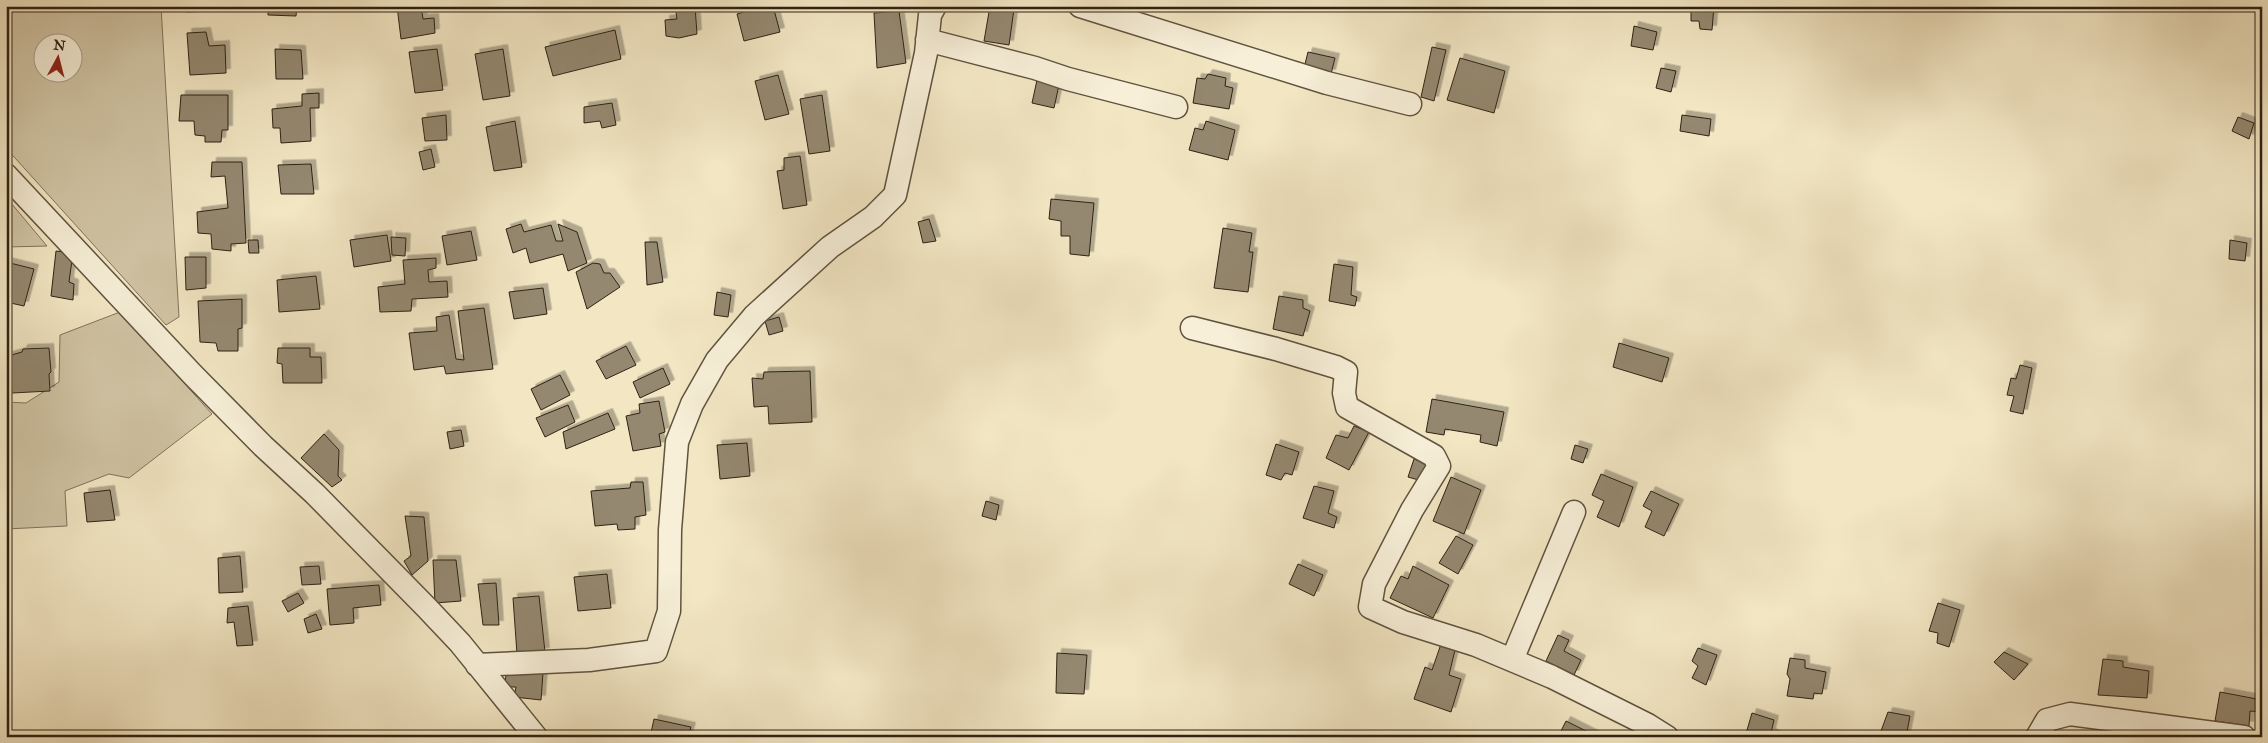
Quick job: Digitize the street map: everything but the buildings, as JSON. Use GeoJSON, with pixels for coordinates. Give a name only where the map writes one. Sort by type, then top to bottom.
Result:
{"type":"FeatureCollection","features":[{"type":"Feature","properties":{"kind":"street"},"geometry":{"type":"LineString","coordinates":[[477,664],[589,660],[656,651],[669,611],[670,530],[677,442],[692,404],[717,360],[754,316],[830,247],[873,217],[895,195],[909,138],[930,15],[936,6]]}},
{"type":"Feature","properties":{"kind":"street"},"geometry":{"type":"LineString","coordinates":[[1080,6],[1327,83],[1410,104]]}},
{"type":"Feature","properties":{"kind":"street"},"geometry":{"type":"LineString","coordinates":[[927,40],[1176,107]]}},
{"type":"Feature","properties":{"kind":"street"},"geometry":{"type":"LineString","coordinates":[[6,175],[180,361],[426,607],[477,664],[536,737]]}},
{"type":"Feature","properties":{"kind":"street"},"geometry":{"type":"LineString","coordinates":[[1192,328],[1276,349],[1336,367],[1346,372],[1344,393],[1346,408],[1434,456],[1439,466],[1412,510],[1374,584],[1370,607],[1404,622],[1476,645],[1552,677],[1648,725],[1667,737]]}},
{"type":"Feature","properties":{"kind":"street"},"geometry":{"type":"LineString","coordinates":[[1512,660],[1574,512]]}},
{"type":"Feature","properties":{"kind":"street"},"geometry":{"type":"LineString","coordinates":[[2037,737],[2047,720],[2070,714],[2244,737]]}},
{"type":"Feature","properties":{"kind":"shaded area"},"geometry":{"type":"Polygon","coordinates":[[[6,6],[161,6],[179,317],[166,325],[6,148],[6,6]]]}},
{"type":"Feature","properties":{"kind":"shaded area"},"geometry":{"type":"Polygon","coordinates":[[[6,197],[47,246],[6,247],[6,197]]]}},
{"type":"Feature","properties":{"kind":"shaded area"},"geometry":{"type":"Polygon","coordinates":[[[120,312],[212,414],[129,478],[109,474],[65,491],[67,526],[6,529],[6,402],[26,403],[59,382],[60,335],[120,312]]]}}]}
